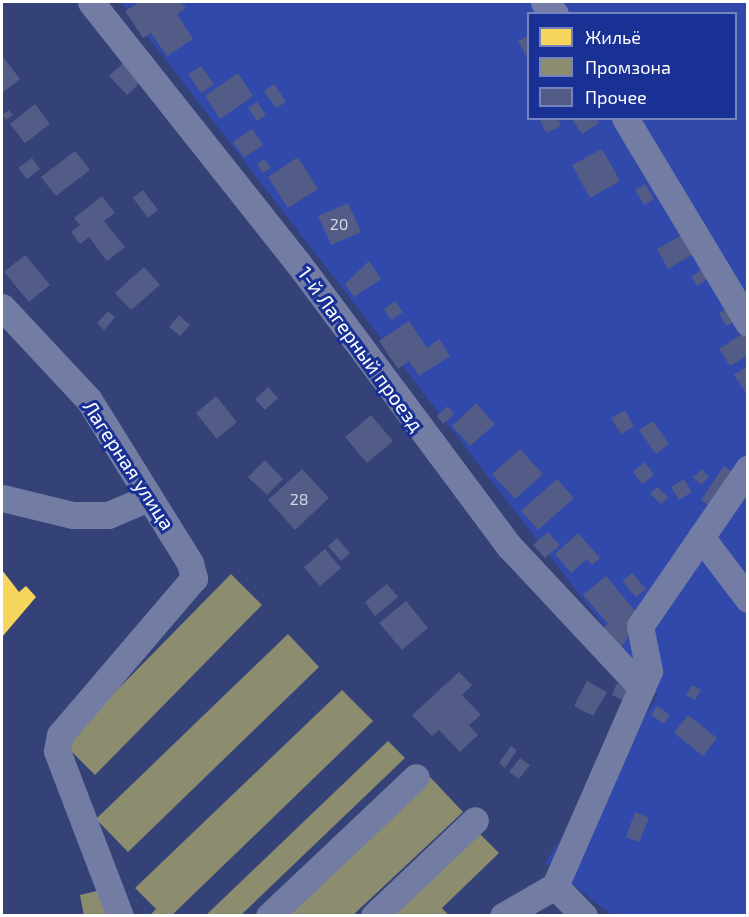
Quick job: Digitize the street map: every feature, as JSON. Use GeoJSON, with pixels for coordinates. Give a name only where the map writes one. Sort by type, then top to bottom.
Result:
{"type":"FeatureCollection","features":[{"type":"Feature","properties":{"kind":"street","name":"1-й Лагерный проезд"},"geometry":{"type":"LineString","coordinates":[[91,2],[298,263],[510,547],[642,688]]}},
{"type":"Feature","properties":{"kind":"street"},"geometry":{"type":"LineString","coordinates":[[626,120],[747,323]]}},
{"type":"Feature","properties":{"kind":"street","name":"Лагерная улица"},"geometry":{"type":"LineString","coordinates":[[2,308],[89,400],[146,499],[162,516],[194,578],[60,735],[57,751],[120,915]]}},
{"type":"Feature","properties":{"kind":"street"},"geometry":{"type":"LineString","coordinates":[[503,915],[555,886],[649,671],[640,626],[747,469]]}},
{"type":"Feature","properties":{"kind":"street"},"geometry":{"type":"LineString","coordinates":[[2,498],[73,515],[108,515],[146,499]]}},
{"type":"Feature","properties":{"kind":"street"},"geometry":{"type":"LineString","coordinates":[[701,537],[747,599]]}},
{"type":"Feature","properties":{"kind":"street"},"geometry":{"type":"LineString","coordinates":[[269,915],[416,777]]}},
{"type":"Feature","properties":{"kind":"street"},"geometry":{"type":"LineString","coordinates":[[374,915],[475,820]]}},
{"type":"Feature","properties":{"kind":"street"},"geometry":{"type":"LineString","coordinates":[[555,886],[584,915]]}},
{"type":"Feature","properties":{"kind":"shaded area"},"geometry":{"type":"Polygon","coordinates":[[[121,2],[747,2],[747,915],[612,915],[545,863],[658,696],[121,2]]]}},
{"type":"Feature","properties":{"kind":"building: Жильё"},"geometry":{"type":"Polygon","coordinates":[[[2,570],[19,592],[26,586],[36,597],[2,637],[2,570]]]}},
{"type":"Feature","properties":{"kind":"building: Промзона"},"geometry":{"type":"Polygon","coordinates":[[[231,574],[262,605],[95,775],[64,744],[231,574]]]}},
{"type":"Feature","properties":{"kind":"building: Промзона"},"geometry":{"type":"Polygon","coordinates":[[[288,634],[319,667],[128,852],[96,819],[288,634]]]}},
{"type":"Feature","properties":{"kind":"building: Промзона"},"geometry":{"type":"Polygon","coordinates":[[[342,690],[373,721],[171,916],[149,916],[156,909],[135,888],[342,690]]]}},
{"type":"Feature","properties":{"kind":"building: Промзона"},"geometry":{"type":"Polygon","coordinates":[[[388,741],[405,758],[240,916],[205,916],[388,741]]]}},
{"type":"Feature","properties":{"kind":"building: Промзона"},"geometry":{"type":"Polygon","coordinates":[[[430,777],[463,812],[352,916],[281,916],[430,777]]]}},
{"type":"Feature","properties":{"kind":"building: Промзона"},"geometry":{"type":"Polygon","coordinates":[[[475,829],[499,853],[442,908],[449,916],[387,916],[475,829]]]}},
{"type":"Feature","properties":{"kind":"building: Промзона"},"geometry":{"type":"Polygon","coordinates":[[[105,889],[111,916],[84,916],[80,895],[105,889]]]}},
{"type":"Feature","properties":{"kind":"building: Прочее"},"geometry":{"type":"Polygon","coordinates":[[[140,2],[181,2],[186,8],[177,14],[193,39],[167,56],[151,33],[143,38],[125,11],[140,2]]]}},
{"type":"Feature","properties":{"kind":"building: Прочее"},"geometry":{"type":"Polygon","coordinates":[[[527,36],[527,56],[526,56],[518,41],[527,36]]]}},
{"type":"Feature","properties":{"kind":"building: Прочее"},"geometry":{"type":"Polygon","coordinates":[[[4,58],[20,79],[2,93],[2,59],[4,58]]]}},
{"type":"Feature","properties":{"kind":"building: Прочее"},"geometry":{"type":"Polygon","coordinates":[[[126,61],[143,80],[127,95],[109,76],[126,61]]]}},
{"type":"Feature","properties":{"kind":"building: Прочее"},"geometry":{"type":"Polygon","coordinates":[[[201,66],[214,84],[201,93],[188,74],[201,66]]]}},
{"type":"Feature","properties":{"kind":"building: Прочее"},"geometry":{"type":"Polygon","coordinates":[[[238,73],[253,96],[220,119],[205,96],[238,73]]]}},
{"type":"Feature","properties":{"kind":"building: Прочее"},"geometry":{"type":"Polygon","coordinates":[[[274,84],[286,102],[276,108],[264,91],[274,84]]]}},
{"type":"Feature","properties":{"kind":"building: Прочее"},"geometry":{"type":"Polygon","coordinates":[[[257,102],[266,115],[257,121],[248,108],[257,102]]]}},
{"type":"Feature","properties":{"kind":"building: Прочее"},"geometry":{"type":"Polygon","coordinates":[[[35,104],[50,124],[25,143],[10,124],[35,104]]]}},
{"type":"Feature","properties":{"kind":"building: Прочее"},"geometry":{"type":"Polygon","coordinates":[[[9,110],[13,115],[6,120],[2,115],[9,110]]]}},
{"type":"Feature","properties":{"kind":"building: Прочее"},"geometry":{"type":"Polygon","coordinates":[[[540,120],[558,120],[561,126],[546,133],[540,120]]]}},
{"type":"Feature","properties":{"kind":"building: Прочее"},"geometry":{"type":"Polygon","coordinates":[[[572,120],[597,120],[599,123],[582,134],[572,120]]]}},
{"type":"Feature","properties":{"kind":"building: Прочее"},"geometry":{"type":"Polygon","coordinates":[[[252,129],[263,145],[244,158],[233,142],[252,129]]]}},
{"type":"Feature","properties":{"kind":"building: Прочее"},"geometry":{"type":"Polygon","coordinates":[[[602,149],[620,181],[590,198],[572,165],[602,149]]]}},
{"type":"Feature","properties":{"kind":"building: Прочее"},"geometry":{"type":"Polygon","coordinates":[[[75,151],[90,170],[56,196],[41,177],[75,151]]]}},
{"type":"Feature","properties":{"kind":"building: Прочее"},"geometry":{"type":"Polygon","coordinates":[[[298,157],[318,189],[288,208],[268,177],[298,157]]]}},
{"type":"Feature","properties":{"kind":"building: Прочее"},"geometry":{"type":"Polygon","coordinates":[[[32,158],[40,169],[27,179],[18,168],[32,158]]]}},
{"type":"Feature","properties":{"kind":"building: Прочее"},"geometry":{"type":"Polygon","coordinates":[[[265,159],[271,168],[263,173],[257,164],[265,159]]]}},
{"type":"Feature","properties":{"kind":"building: Прочее"},"geometry":{"type":"Polygon","coordinates":[[[645,184],[654,199],[644,205],[635,190],[645,184]]]}},
{"type":"Feature","properties":{"kind":"building: Прочее"},"geometry":{"type":"Polygon","coordinates":[[[143,190],[158,210],[148,218],[133,198],[143,190]]]}},
{"type":"Feature","properties":{"kind":"building: Прочее"},"geometry":{"type":"Polygon","coordinates":[[[102,196],[115,213],[104,221],[125,247],[107,261],[89,237],[80,244],[71,232],[80,225],[74,218],[102,196]]]}},
{"type":"Feature","properties":{"kind":"building: Прочее"},"geometry":{"type":"Polygon","coordinates":[[[348,203],[361,232],[331,245],[318,216],[348,203]]]}},
{"type":"Feature","properties":{"kind":"building: Прочее"},"geometry":{"type":"Polygon","coordinates":[[[682,235],[693,254],[668,269],[657,249],[682,235]]]}},
{"type":"Feature","properties":{"kind":"building: Прочее"},"geometry":{"type":"Polygon","coordinates":[[[25,255],[50,285],[29,302],[4,272],[25,255]]]}},
{"type":"Feature","properties":{"kind":"building: Прочее"},"geometry":{"type":"Polygon","coordinates":[[[369,261],[381,279],[354,297],[345,284],[369,261]]]}},
{"type":"Feature","properties":{"kind":"building: Прочее"},"geometry":{"type":"Polygon","coordinates":[[[144,267],[160,285],[131,310],[115,293],[144,267]]]}},
{"type":"Feature","properties":{"kind":"building: Прочее"},"geometry":{"type":"Polygon","coordinates":[[[701,270],[707,279],[697,286],[691,277],[701,270]]]}},
{"type":"Feature","properties":{"kind":"building: Прочее"},"geometry":{"type":"Polygon","coordinates":[[[395,301],[403,312],[391,320],[384,309],[395,301]]]}},
{"type":"Feature","properties":{"kind":"building: Прочее"},"geometry":{"type":"Polygon","coordinates":[[[729,308],[736,321],[726,326],[719,313],[729,308]]]}},
{"type":"Feature","properties":{"kind":"building: Прочее"},"geometry":{"type":"Polygon","coordinates":[[[108,311],[115,317],[104,330],[97,323],[108,311]]]}},
{"type":"Feature","properties":{"kind":"building: Прочее"},"geometry":{"type":"Polygon","coordinates":[[[179,315],[190,325],[180,336],[169,327],[179,315]]]}},
{"type":"Feature","properties":{"kind":"building: Прочее"},"geometry":{"type":"Polygon","coordinates":[[[409,321],[427,348],[439,339],[450,356],[419,376],[409,361],[398,369],[379,341],[409,321]]]}},
{"type":"Feature","properties":{"kind":"building: Прочее"},"geometry":{"type":"Polygon","coordinates":[[[745,332],[748,355],[730,366],[719,349],[745,332]]]}},
{"type":"Feature","properties":{"kind":"building: Прочее"},"geometry":{"type":"Polygon","coordinates":[[[748,366],[748,392],[746,393],[734,375],[748,366]]]}},
{"type":"Feature","properties":{"kind":"building: Прочее"},"geometry":{"type":"Polygon","coordinates":[[[268,387],[278,398],[265,410],[255,399],[268,387]]]}},
{"type":"Feature","properties":{"kind":"building: Прочее"},"geometry":{"type":"Polygon","coordinates":[[[216,396],[237,422],[217,439],[196,413],[216,396]]]}},
{"type":"Feature","properties":{"kind":"building: Прочее"},"geometry":{"type":"Polygon","coordinates":[[[476,403],[495,424],[470,446],[452,426],[476,403]]]}},
{"type":"Feature","properties":{"kind":"building: Прочее"},"geometry":{"type":"Polygon","coordinates":[[[448,406],[454,414],[443,424],[437,416],[448,406]]]}},
{"type":"Feature","properties":{"kind":"building: Прочее"},"geometry":{"type":"Polygon","coordinates":[[[625,410],[634,426],[621,434],[611,418],[625,410]]]}},
{"type":"Feature","properties":{"kind":"building: Прочее"},"geometry":{"type":"Polygon","coordinates":[[[371,415],[393,441],[367,463],[345,437],[371,415]]]}},
{"type":"Feature","properties":{"kind":"building: Прочее"},"geometry":{"type":"Polygon","coordinates":[[[653,421],[669,444],[656,454],[639,430],[653,421]]]}},
{"type":"Feature","properties":{"kind":"building: Прочее"},"geometry":{"type":"Polygon","coordinates":[[[520,449],[543,474],[515,499],[492,474],[520,449]]]}},
{"type":"Feature","properties":{"kind":"building: Прочее"},"geometry":{"type":"Polygon","coordinates":[[[265,460],[283,479],[267,495],[248,477],[265,460]]]}},
{"type":"Feature","properties":{"kind":"building: Прочее"},"geometry":{"type":"Polygon","coordinates":[[[645,462],[654,475],[642,484],[633,472],[645,462]]]}},
{"type":"Feature","properties":{"kind":"building: Прочее"},"geometry":{"type":"Polygon","coordinates":[[[724,466],[739,477],[716,510],[701,500],[724,466]]]}},
{"type":"Feature","properties":{"kind":"building: Прочее"},"geometry":{"type":"Polygon","coordinates":[[[302,469],[329,498],[295,530],[268,500],[302,469]]]}},
{"type":"Feature","properties":{"kind":"building: Прочее"},"geometry":{"type":"Polygon","coordinates":[[[702,469],[709,477],[701,485],[693,477],[702,469]]]}},
{"type":"Feature","properties":{"kind":"building: Прочее"},"geometry":{"type":"Polygon","coordinates":[[[557,479],[574,498],[538,530],[521,511],[557,479]]]}},
{"type":"Feature","properties":{"kind":"building: Прочее"},"geometry":{"type":"Polygon","coordinates":[[[684,479],[692,492],[679,500],[671,487],[684,479]]]}},
{"type":"Feature","properties":{"kind":"building: Прочее"},"geometry":{"type":"Polygon","coordinates":[[[657,487],[668,497],[661,504],[650,494],[657,487]]]}},
{"type":"Feature","properties":{"kind":"building: Прочее"},"geometry":{"type":"Polygon","coordinates":[[[548,532],[560,545],[545,558],[533,545],[548,532]]]}},
{"type":"Feature","properties":{"kind":"building: Прочее"},"geometry":{"type":"Polygon","coordinates":[[[578,533],[600,558],[592,565],[587,559],[571,573],[555,554],[578,533]]]}},
{"type":"Feature","properties":{"kind":"building: Прочее"},"geometry":{"type":"Polygon","coordinates":[[[337,538],[350,553],[341,561],[328,546],[337,538]]]}},
{"type":"Feature","properties":{"kind":"building: Прочее"},"geometry":{"type":"Polygon","coordinates":[[[325,549],[341,568],[320,586],[304,567],[325,549]]]}},
{"type":"Feature","properties":{"kind":"building: Прочее"},"geometry":{"type":"Polygon","coordinates":[[[632,573],[646,589],[636,597],[622,581],[632,573]]]}},
{"type":"Feature","properties":{"kind":"building: Прочее"},"geometry":{"type":"Polygon","coordinates":[[[606,576],[641,618],[619,651],[601,630],[608,624],[583,595],[606,576]]]}},
{"type":"Feature","properties":{"kind":"building: Прочее"},"geometry":{"type":"Polygon","coordinates":[[[387,584],[398,597],[375,616],[365,602],[387,584]]]}},
{"type":"Feature","properties":{"kind":"building: Прочее"},"geometry":{"type":"Polygon","coordinates":[[[406,601],[428,628],[402,650],[379,623],[406,601]]]}},
{"type":"Feature","properties":{"kind":"building: Прочее"},"geometry":{"type":"Polygon","coordinates":[[[459,672],[472,685],[462,695],[481,715],[469,725],[478,735],[460,752],[439,730],[432,736],[412,715],[459,672]]]}},
{"type":"Feature","properties":{"kind":"building: Прочее"},"geometry":{"type":"Polygon","coordinates":[[[587,681],[607,692],[593,716],[574,706],[587,681]]]}},
{"type":"Feature","properties":{"kind":"building: Прочее"},"geometry":{"type":"Polygon","coordinates":[[[617,683],[628,688],[623,700],[612,695],[617,683]]]}},
{"type":"Feature","properties":{"kind":"building: Прочее"},"geometry":{"type":"Polygon","coordinates":[[[692,685],[701,690],[695,700],[686,695],[692,685]]]}},
{"type":"Feature","properties":{"kind":"building: Прочее"},"geometry":{"type":"Polygon","coordinates":[[[657,706],[670,715],[664,724],[651,715],[657,706]]]}},
{"type":"Feature","properties":{"kind":"building: Прочее"},"geometry":{"type":"Polygon","coordinates":[[[688,715],[717,738],[703,756],[674,733],[688,715]]]}},
{"type":"Feature","properties":{"kind":"building: Прочее"},"geometry":{"type":"Polygon","coordinates":[[[511,746],[517,750],[505,768],[499,763],[511,746]]]}},
{"type":"Feature","properties":{"kind":"building: Прочее"},"geometry":{"type":"Polygon","coordinates":[[[520,758],[530,765],[519,779],[509,772],[520,758]]]}},
{"type":"Feature","properties":{"kind":"building: Прочее"},"geometry":{"type":"Polygon","coordinates":[[[635,812],[649,818],[639,842],[626,837],[635,812]]]}}]}
